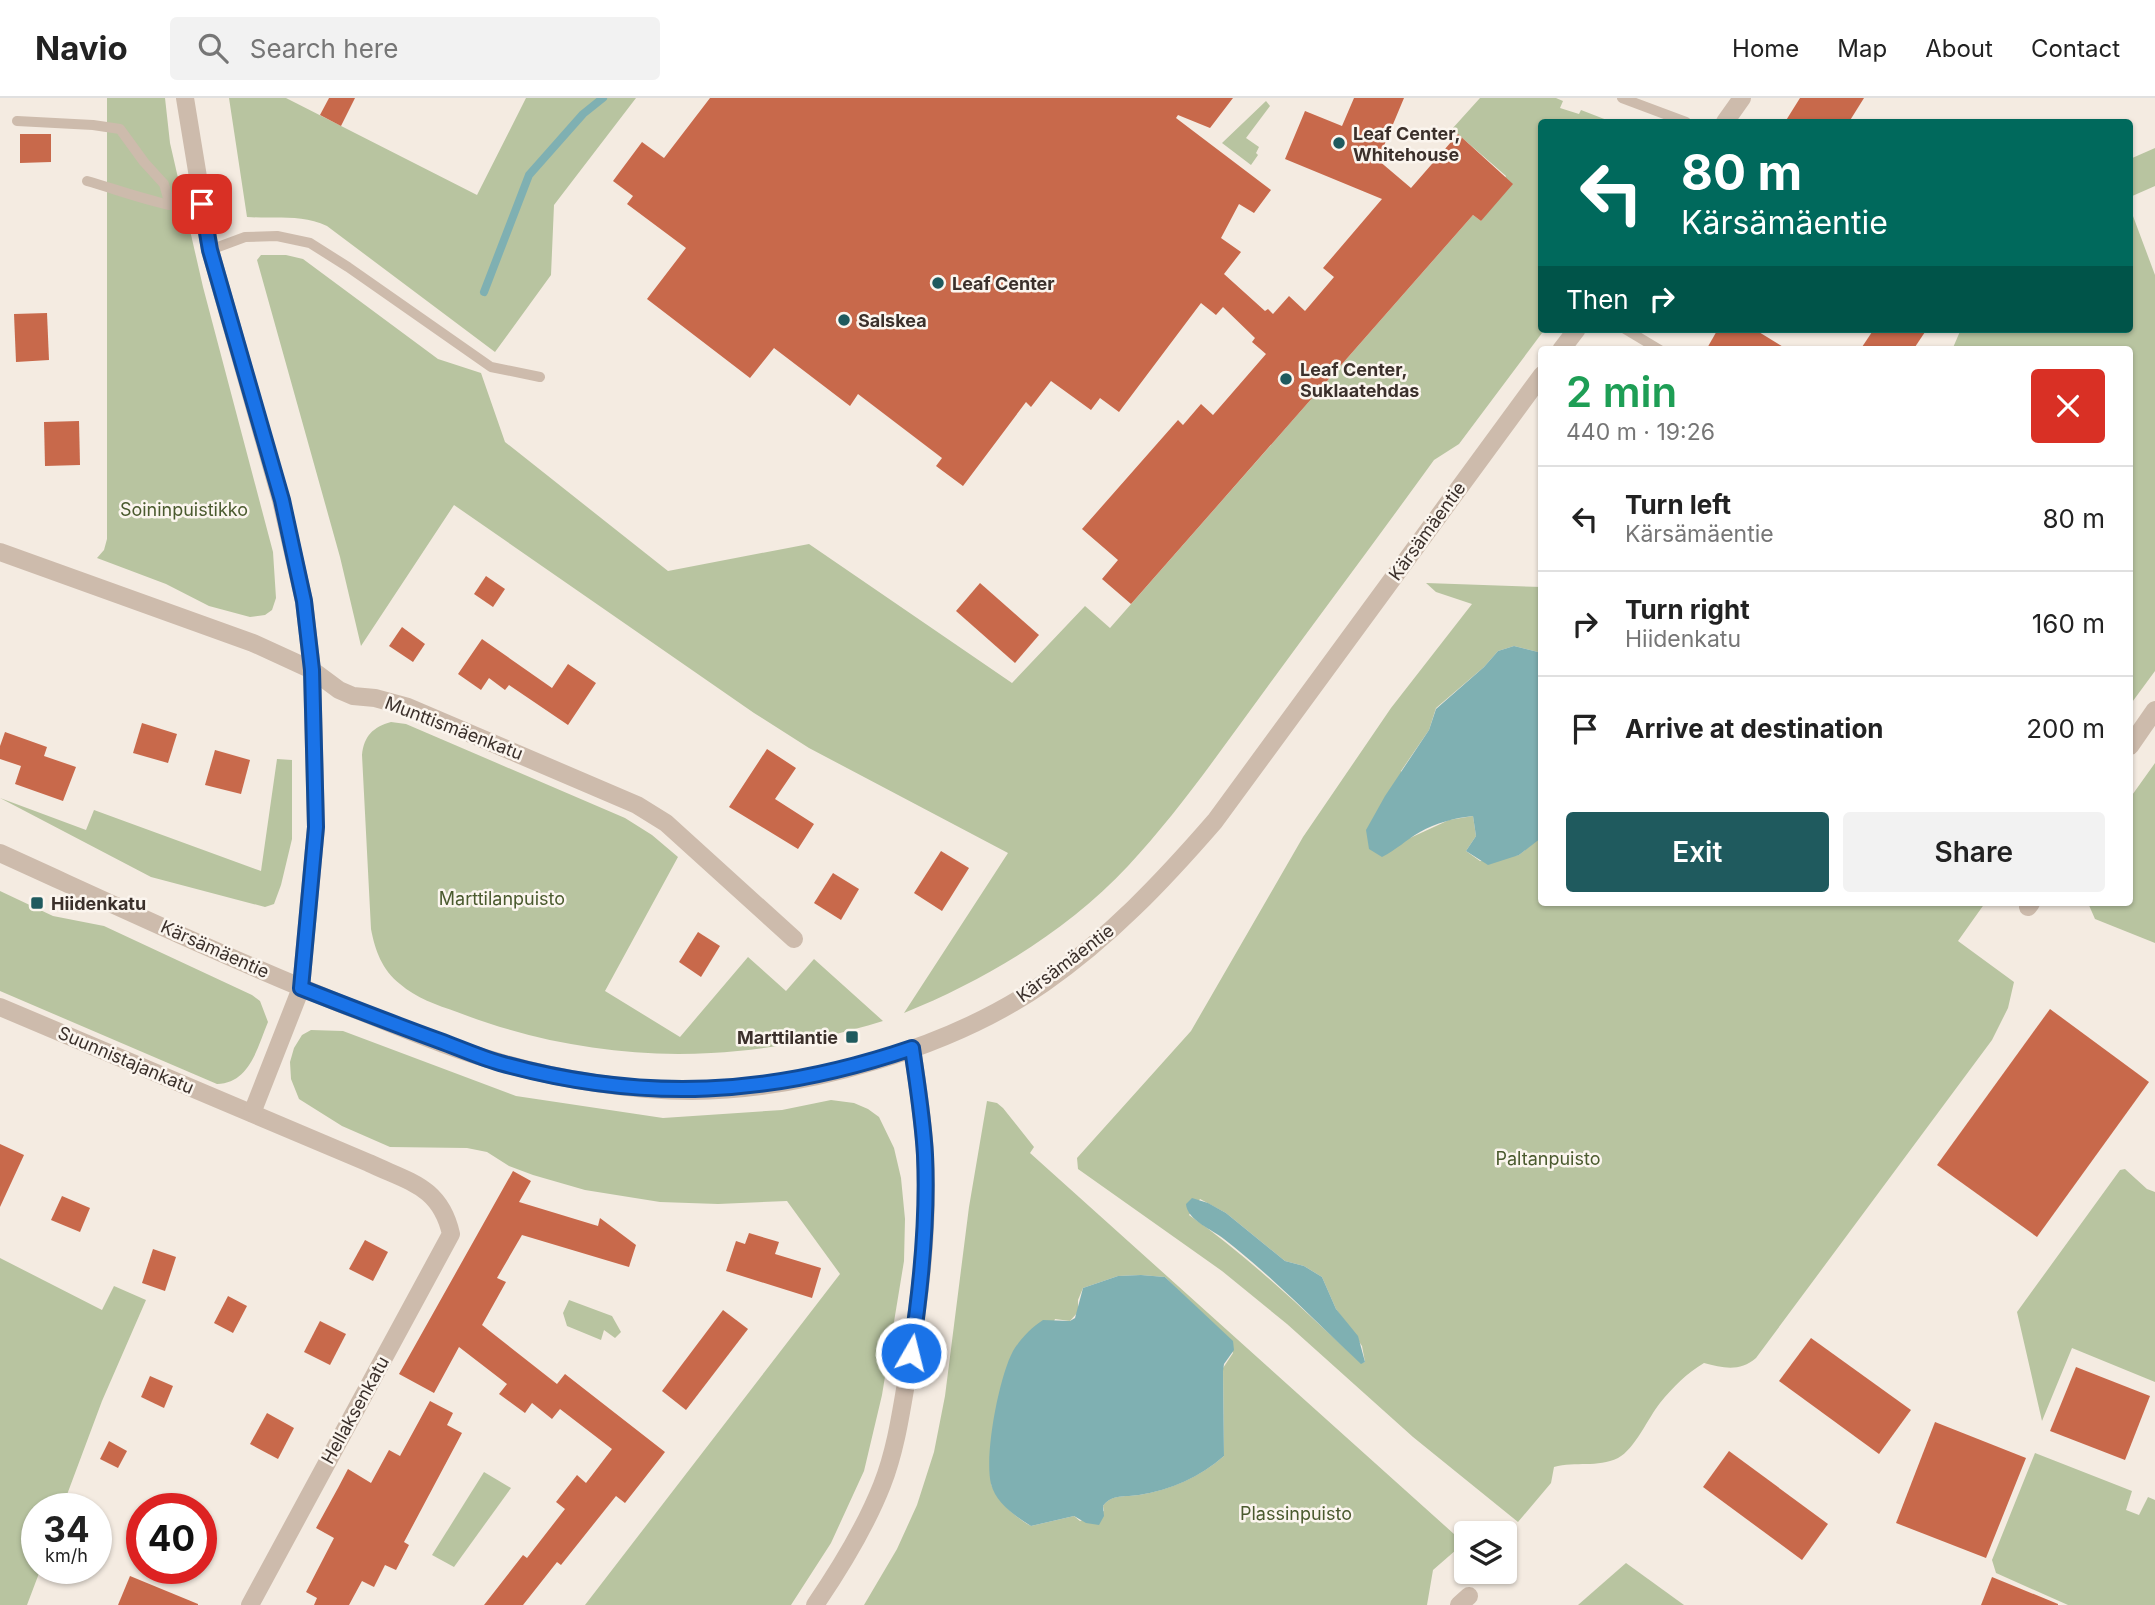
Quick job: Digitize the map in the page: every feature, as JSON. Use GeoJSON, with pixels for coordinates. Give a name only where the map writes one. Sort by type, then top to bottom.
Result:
{"type":"FeatureCollection","features":[{"type":"Feature","properties":{"kind":"street"},"geometry":{"type":"LineString","coordinates":[[185,98],[210,250],[282,500],[304,601],[312,670],[316,827],[301,988],[253,1113]]}},
{"type":"Feature","properties":{"kind":"street"},"geometry":{"type":"LineString","coordinates":[[1727,119],[1742,98]]}},
{"type":"Feature","properties":{"kind":"street","name":"Kärsämäentie"},"geometry":{"type":"LineString","coordinates":[[0,853],[301,988],[497,1062],[552,1076],[692,1091],[743,1088],[863,1064],[912,1048],[991,1015],[1041,985],[1081,956],[1136,908],[1215,821],[1538,380]]}},
{"type":"Feature","properties":{"kind":"street","name":"Munttismäenkatu"},"geometry":{"type":"LineString","coordinates":[[0,552],[253,643],[312,670],[352,696],[375,698],[408,707],[637,805],[666,823],[794,939]]}},
{"type":"Feature","properties":{"kind":"street"},"geometry":{"type":"LineString","coordinates":[[2133,742],[2155,710]]}},
{"type":"Feature","properties":{"kind":"street","name":"Suunnistajankatu"},"geometry":{"type":"LineString","coordinates":[[0,1007],[253,1113],[424,1189],[439,1202],[445,1214]]}},
{"type":"Feature","properties":{"kind":"street"},"geometry":{"type":"LineString","coordinates":[[815,1605],[839,1570],[883,1483],[904,1398],[925,1240],[925,1155],[912,1048]]}},
{"type":"Feature","properties":{"kind":"street","name":"Hellaksenkatu"},"geometry":{"type":"LineString","coordinates":[[250,1605],[451,1234],[445,1214]]}},
{"type":"Feature","properties":{"kind":"lane"},"geometry":{"type":"LineString","coordinates":[[1622,98],[1678,119]]}},
{"type":"Feature","properties":{"kind":"lane"},"geometry":{"type":"LineString","coordinates":[[17,121],[120,129],[164,184],[170,205]]}},
{"type":"Feature","properties":{"kind":"lane"},"geometry":{"type":"LineString","coordinates":[[87,181],[126,191],[139,199],[170,205],[202,204]]}},
{"type":"Feature","properties":{"kind":"lane"},"geometry":{"type":"LineString","coordinates":[[210,250],[245,237],[277,236],[310,243],[491,367],[540,377]]}},
{"type":"Feature","properties":{"kind":"lane"},"geometry":{"type":"LineString","coordinates":[[1632,333],[1653,346]]}},
{"type":"Feature","properties":{"kind":"green space","name":"Soininpuistikko"},"geometry":{"type":"Polygon","coordinates":[[[107,98],[165,98],[170,143],[203,287],[273,552],[276,598],[272,610],[265,615],[250,617],[209,606],[166,584],[97,558],[104,550],[107,539],[107,98]]]}},
{"type":"Feature","properties":{"kind":"green space"},"geometry":{"type":"Polygon","coordinates":[[[229,98],[286,98],[477,195],[526,98],[636,98],[554,205],[551,275],[495,352],[327,226],[298,218],[247,217],[229,98]]]}},
{"type":"Feature","properties":{"kind":"green space"},"geometry":{"type":"Polygon","coordinates":[[[1480,98],[1556,98],[1563,101],[1560,108],[1579,114],[1581,110],[1604,119],[1538,119],[1538,333],[1542,333],[1459,444],[1434,460],[1201,778],[1128,866],[1104,890],[1052,933],[995,969],[935,1000],[904,1013],[1008,853],[809,748],[754,713],[454,505],[361,646],[340,557],[257,260],[261,255],[286,255],[303,259],[438,359],[481,373],[505,442],[668,571],[809,544],[1012,683],[1085,606],[1110,628],[1473,215],[1481,221],[1506,176],[1452,129],[1480,98]]]}},
{"type":"Feature","properties":{"kind":"green space"},"geometry":{"type":"Polygon","coordinates":[[[1266,101],[1270,106],[1246,138],[1259,147],[1256,153],[1258,155],[1251,165],[1222,143],[1266,101]]]}},
{"type":"Feature","properties":{"kind":"green space"},"geometry":{"type":"Polygon","coordinates":[[[2155,148],[2155,186],[2133,196],[2133,158],[2155,148]]]}},
{"type":"Feature","properties":{"kind":"green space"},"geometry":{"type":"Polygon","coordinates":[[[2133,216],[2155,275],[2155,671],[2133,701],[2133,346],[1954,346],[1959,333],[2133,333],[2133,216]]]}},
{"type":"Feature","properties":{"kind":"green space","name":"Paltanpuisto"},"geometry":{"type":"Polygon","coordinates":[[[1426,583],[1538,587],[1538,652],[1514,646],[1498,651],[1484,667],[1436,708],[1429,730],[1401,771],[1410,838],[1449,820],[1473,816],[1476,836],[1466,851],[1480,861],[1519,855],[1538,839],[1538,906],[1983,906],[1958,941],[2014,982],[2008,1008],[1992,1040],[1756,1358],[1738,1367],[1704,1363],[1698,1367],[1665,1397],[1636,1441],[1624,1454],[1602,1463],[1554,1467],[1551,1483],[1518,1522],[1413,1437],[1287,1324],[1222,1271],[1078,1169],[1077,1158],[1191,1031],[1303,837],[1391,708],[1472,604],[1436,592],[1426,583]],[[1200,1199],[1189,1215],[1299,1305],[1361,1363],[1365,1362],[1362,1346],[1336,1309],[1322,1277],[1304,1266],[1285,1261],[1226,1213],[1200,1199]]]}},
{"type":"Feature","properties":{"kind":"green space","name":"Marttilanpuisto"},"geometry":{"type":"Polygon","coordinates":[[[391,722],[406,724],[625,818],[652,835],[678,857],[605,991],[680,1037],[748,957],[786,991],[814,959],[883,1021],[820,1038],[755,1049],[711,1053],[646,1053],[582,1046],[518,1032],[442,1007],[406,989],[384,966],[371,929],[362,755],[370,733],[391,722]]]}},
{"type":"Feature","properties":{"kind":"green space"},"geometry":{"type":"Polygon","coordinates":[[[277,759],[292,760],[292,839],[274,904],[265,907],[151,877],[0,798],[86,830],[94,810],[261,871],[277,759]]]}},
{"type":"Feature","properties":{"kind":"green space"},"geometry":{"type":"Polygon","coordinates":[[[2155,763],[2155,943],[2095,919],[2089,906],[2133,906],[2133,794],[2155,763]]]}},
{"type":"Feature","properties":{"kind":"green space"},"geometry":{"type":"Polygon","coordinates":[[[0,891],[53,916],[104,926],[252,995],[260,1001],[268,1022],[256,1053],[245,1071],[237,1078],[217,1084],[0,991],[0,891]]]}},
{"type":"Feature","properties":{"kind":"green space"},"geometry":{"type":"Polygon","coordinates":[[[311,1030],[343,1031],[516,1096],[663,1118],[782,1110],[831,1100],[854,1103],[879,1117],[894,1148],[901,1178],[905,1219],[904,1261],[882,1395],[864,1471],[831,1543],[791,1605],[585,1605],[840,1274],[787,1201],[718,1204],[660,1202],[585,1190],[533,1175],[509,1166],[487,1152],[467,1148],[390,1147],[342,1126],[299,1099],[291,1079],[290,1062],[302,1035],[311,1030]]]}},
{"type":"Feature","properties":{"kind":"green space","name":"Plassinpuisto"},"geometry":{"type":"Polygon","coordinates":[[[987,1101],[997,1103],[1003,1108],[1034,1147],[1030,1153],[1454,1534],[1454,1552],[1433,1570],[1427,1605],[864,1605],[897,1549],[917,1505],[934,1452],[945,1396],[969,1207],[987,1101]],[[1118,1276],[1083,1288],[1078,1300],[1078,1312],[1070,1321],[1055,1319],[991,1484],[998,1497],[1007,1508],[1031,1526],[1074,1516],[1080,1521],[1104,1511],[1103,1506],[1110,1500],[1151,1493],[1173,1486],[1205,1470],[1224,1456],[1223,1368],[1233,1353],[1226,1336],[1165,1277],[1118,1276]]]}},
{"type":"Feature","properties":{"kind":"green space"},"geometry":{"type":"Polygon","coordinates":[[[2125,1169],[2147,1189],[2155,1192],[2155,1382],[2072,1348],[2042,1421],[2017,1312],[2120,1170],[2125,1169]]]}},
{"type":"Feature","properties":{"kind":"green space"},"geometry":{"type":"Polygon","coordinates":[[[0,1258],[102,1310],[114,1286],[146,1300],[102,1401],[68,1493],[21,1493],[21,1584],[35,1584],[27,1605],[0,1605],[0,1258]]]}},
{"type":"Feature","properties":{"kind":"green space"},"geometry":{"type":"Polygon","coordinates":[[[569,1300],[612,1316],[621,1332],[615,1338],[604,1330],[601,1340],[567,1326],[563,1313],[569,1300]]]}},
{"type":"Feature","properties":{"kind":"green space"},"geometry":{"type":"Polygon","coordinates":[[[2035,1453],[2132,1491],[2126,1510],[2139,1515],[2148,1497],[2155,1500],[2155,1605],[2068,1605],[1996,1573],[1992,1560],[2035,1453]]]}},
{"type":"Feature","properties":{"kind":"green space"},"geometry":{"type":"Polygon","coordinates":[[[484,1472],[511,1488],[454,1567],[432,1555],[484,1472]]]}},
{"type":"Feature","properties":{"kind":"green space"},"geometry":{"type":"Polygon","coordinates":[[[1626,1563],[1684,1605],[1578,1605],[1626,1563]]]}},
{"type":"Feature","properties":{"kind":"water"},"geometry":{"type":"Polygon","coordinates":[[[1514,646],[1538,652],[1538,840],[1519,855],[1488,865],[1466,851],[1476,836],[1473,816],[1432,826],[1382,857],[1369,849],[1366,830],[1385,796],[1429,730],[1436,709],[1484,667],[1498,651],[1514,646]]]}},
{"type":"Feature","properties":{"kind":"water"},"geometry":{"type":"Polygon","coordinates":[[[1192,1198],[1226,1213],[1285,1261],[1304,1266],[1322,1277],[1336,1309],[1358,1336],[1365,1362],[1361,1364],[1260,1269],[1196,1220],[1187,1210],[1186,1204],[1192,1198]]]}},
{"type":"Feature","properties":{"kind":"water"},"geometry":{"type":"Polygon","coordinates":[[[1118,1276],[1165,1277],[1233,1341],[1234,1350],[1224,1364],[1223,1371],[1224,1456],[1195,1476],[1174,1486],[1106,1502],[1103,1506],[1104,1516],[1099,1525],[1086,1523],[1074,1516],[1031,1526],[997,1497],[989,1471],[994,1416],[1013,1351],[1026,1334],[1043,1320],[1070,1321],[1075,1318],[1083,1288],[1118,1276]]]}},
{"type":"Feature","properties":{"kind":"building"},"geometry":{"type":"Polygon","coordinates":[[[329,98],[355,98],[341,126],[320,115],[329,98]]]}},
{"type":"Feature","properties":{"kind":"building","name":"Leaf Center"},"geometry":{"type":"Polygon","coordinates":[[[710,98],[1233,98],[1210,128],[1178,115],[1176,118],[1271,190],[1254,213],[1239,204],[1221,238],[1241,252],[1224,274],[1265,311],[1268,309],[1273,314],[1289,296],[1305,311],[1334,277],[1323,268],[1382,199],[1285,159],[1305,111],[1342,126],[1354,98],[1404,98],[1378,160],[1411,188],[1458,134],[1513,184],[1481,221],[1473,215],[1131,604],[1102,579],[1118,560],[1082,529],[1178,420],[1183,425],[1201,404],[1213,415],[1266,354],[1252,342],[1255,338],[1223,307],[1216,315],[1201,303],[1119,412],[1100,398],[1091,410],[1051,381],[1031,407],[1026,402],[963,486],[936,466],[942,458],[858,394],[850,406],[774,348],[750,378],[647,299],[686,248],[627,204],[633,196],[613,181],[642,142],[664,158],[710,98]]]}},
{"type":"Feature","properties":{"kind":"building"},"geometry":{"type":"Polygon","coordinates":[[[1800,98],[1864,98],[1851,119],[1787,119],[1800,98]]]}},
{"type":"Feature","properties":{"kind":"building"},"geometry":{"type":"Polygon","coordinates":[[[20,134],[51,134],[51,162],[20,163],[20,134]]]}},
{"type":"Feature","properties":{"kind":"building"},"geometry":{"type":"Polygon","coordinates":[[[47,313],[49,360],[16,362],[14,314],[47,313]]]}},
{"type":"Feature","properties":{"kind":"building"},"geometry":{"type":"Polygon","coordinates":[[[1716,333],[1760,333],[1782,346],[1708,346],[1716,333]]]}},
{"type":"Feature","properties":{"kind":"building"},"geometry":{"type":"Polygon","coordinates":[[[1871,333],[1924,333],[1916,346],[1863,346],[1871,333]]]}},
{"type":"Feature","properties":{"kind":"building"},"geometry":{"type":"Polygon","coordinates":[[[79,421],[80,465],[45,466],[44,422],[79,421]]]}},
{"type":"Feature","properties":{"kind":"building"},"geometry":{"type":"Polygon","coordinates":[[[486,576],[505,589],[493,607],[474,594],[486,576]]]}},
{"type":"Feature","properties":{"kind":"building"},"geometry":{"type":"Polygon","coordinates":[[[980,583],[1039,635],[1015,663],[956,611],[980,583]]]}},
{"type":"Feature","properties":{"kind":"building"},"geometry":{"type":"Polygon","coordinates":[[[402,627],[425,644],[413,662],[389,646],[402,627]]]}},
{"type":"Feature","properties":{"kind":"building"},"geometry":{"type":"Polygon","coordinates":[[[482,639],[552,688],[568,664],[596,683],[568,725],[509,685],[505,690],[489,678],[481,690],[458,674],[482,639]]]}},
{"type":"Feature","properties":{"kind":"building"},"geometry":{"type":"Polygon","coordinates":[[[142,723],[177,734],[168,763],[133,753],[142,723]]]}},
{"type":"Feature","properties":{"kind":"building"},"geometry":{"type":"Polygon","coordinates":[[[5,732],[47,747],[44,756],[76,767],[63,801],[15,784],[21,766],[0,759],[0,746],[5,732]]]}},
{"type":"Feature","properties":{"kind":"building"},"geometry":{"type":"Polygon","coordinates":[[[767,749],[796,768],[775,799],[814,824],[798,849],[729,807],[767,749]]]}},
{"type":"Feature","properties":{"kind":"building"},"geometry":{"type":"Polygon","coordinates":[[[215,750],[250,760],[241,794],[205,785],[215,750]]]}},
{"type":"Feature","properties":{"kind":"building"},"geometry":{"type":"Polygon","coordinates":[[[941,851],[969,868],[942,911],[914,893],[941,851]]]}},
{"type":"Feature","properties":{"kind":"building"},"geometry":{"type":"Polygon","coordinates":[[[833,873],[859,889],[841,920],[814,903],[833,873]]]}},
{"type":"Feature","properties":{"kind":"building"},"geometry":{"type":"Polygon","coordinates":[[[698,932],[720,946],[701,977],[679,962],[698,932]]]}},
{"type":"Feature","properties":{"kind":"building"},"geometry":{"type":"Polygon","coordinates":[[[2050,1009],[2149,1082],[2037,1237],[1937,1165],[2050,1009]]]}},
{"type":"Feature","properties":{"kind":"building"},"geometry":{"type":"Polygon","coordinates":[[[0,1144],[24,1155],[0,1207],[0,1144]]]}},
{"type":"Feature","properties":{"kind":"building"},"geometry":{"type":"Polygon","coordinates":[[[513,1171],[531,1181],[519,1202],[598,1226],[600,1218],[636,1245],[629,1267],[522,1235],[497,1278],[506,1282],[482,1325],[557,1384],[565,1374],[665,1452],[625,1503],[616,1496],[561,1565],[557,1562],[523,1605],[484,1605],[523,1555],[527,1558],[565,1509],[556,1502],[577,1475],[586,1483],[612,1449],[560,1409],[552,1419],[532,1403],[525,1413],[499,1394],[507,1384],[459,1347],[434,1393],[399,1374],[513,1171]]]}},
{"type":"Feature","properties":{"kind":"building"},"geometry":{"type":"Polygon","coordinates":[[[62,1196],[90,1208],[80,1232],[51,1220],[62,1196]]]}},
{"type":"Feature","properties":{"kind":"building"},"geometry":{"type":"Polygon","coordinates":[[[749,1233],[779,1242],[775,1254],[821,1268],[812,1298],[726,1271],[736,1241],[745,1244],[749,1233]]]}},
{"type":"Feature","properties":{"kind":"building"},"geometry":{"type":"Polygon","coordinates":[[[365,1240],[388,1252],[373,1281],[349,1269],[365,1240]]]}},
{"type":"Feature","properties":{"kind":"building"},"geometry":{"type":"Polygon","coordinates":[[[153,1249],[176,1257],[165,1291],[142,1283],[153,1249]]]}},
{"type":"Feature","properties":{"kind":"building"},"geometry":{"type":"Polygon","coordinates":[[[228,1296],[247,1306],[233,1333],[214,1323],[228,1296]]]}},
{"type":"Feature","properties":{"kind":"building"},"geometry":{"type":"Polygon","coordinates":[[[723,1310],[748,1329],[686,1410],[662,1391],[723,1310]]]}},
{"type":"Feature","properties":{"kind":"building"},"geometry":{"type":"Polygon","coordinates":[[[320,1321],[346,1334],[330,1365],[304,1352],[320,1321]]]}},
{"type":"Feature","properties":{"kind":"building"},"geometry":{"type":"Polygon","coordinates":[[[1811,1338],[1911,1410],[1879,1454],[1779,1381],[1811,1338]]]}},
{"type":"Feature","properties":{"kind":"building"},"geometry":{"type":"Polygon","coordinates":[[[2076,1367],[2150,1396],[2125,1460],[2050,1431],[2076,1367]]]}},
{"type":"Feature","properties":{"kind":"building"},"geometry":{"type":"Polygon","coordinates":[[[150,1376],[173,1386],[164,1408],[141,1397],[150,1376]]]}},
{"type":"Feature","properties":{"kind":"building"},"geometry":{"type":"Polygon","coordinates":[[[430,1401],[453,1413],[447,1425],[462,1433],[404,1542],[409,1545],[396,1570],[385,1565],[374,1587],[362,1581],[349,1605],[314,1605],[317,1598],[306,1592],[334,1538],[316,1528],[348,1469],[371,1483],[389,1450],[400,1456],[430,1401]]]}},
{"type":"Feature","properties":{"kind":"building"},"geometry":{"type":"Polygon","coordinates":[[[267,1413],[294,1428],[278,1459],[250,1444],[267,1413]]]}},
{"type":"Feature","properties":{"kind":"building"},"geometry":{"type":"Polygon","coordinates":[[[1935,1422],[2026,1458],[1986,1558],[1896,1523],[1935,1422]]]}},
{"type":"Feature","properties":{"kind":"building"},"geometry":{"type":"Polygon","coordinates":[[[109,1441],[127,1451],[118,1468],[100,1459],[109,1441]]]}},
{"type":"Feature","properties":{"kind":"building"},"geometry":{"type":"Polygon","coordinates":[[[1729,1451],[1828,1524],[1802,1560],[1703,1487],[1729,1451]]]}},
{"type":"Feature","properties":{"kind":"building"},"geometry":{"type":"Polygon","coordinates":[[[1992,1577],[2058,1604],[2058,1605],[1981,1605],[1992,1577]]]}},
{"type":"Feature","properties":{"kind":"building"},"geometry":{"type":"Polygon","coordinates":[[[127,1584],[149,1584],[198,1604],[198,1605],[118,1605],[127,1584]]]}},
{"type":"Feature","properties":{"kind":"waterway"},"geometry":{"type":"LineString","coordinates":[[484,292],[529,175],[583,114],[603,98]]}},
{"type":"Feature","properties":{"kind":"place","name":"Leaf Center, Whitehouse"},"geometry":{"type":"Point","coordinates":[1339,143]}},
{"type":"Feature","properties":{"kind":"place","name":"Leaf Center"},"geometry":{"type":"Point","coordinates":[938,283]}},
{"type":"Feature","properties":{"kind":"place","name":"Salskea"},"geometry":{"type":"Point","coordinates":[844,320]}},
{"type":"Feature","properties":{"kind":"place","name":"Leaf Center, Suklaatehdas"},"geometry":{"type":"Point","coordinates":[1286,379]}},
{"type":"Feature","properties":{"kind":"place","name":"Hiidenkatu"},"geometry":{"type":"Point","coordinates":[37,903]}},
{"type":"Feature","properties":{"kind":"place","name":"Marttilantie"},"geometry":{"type":"Point","coordinates":[852,1037]}},
{"type":"Feature","properties":{"kind":"route"},"geometry":{"type":"LineString","coordinates":[[202,204],[210,250],[282,500],[304,601],[312,670],[316,827],[301,988],[497,1062],[552,1076],[641,1087],[692,1091],[743,1088],[863,1064],[912,1048],[925,1155],[925,1240],[911,1353]]}}]}
